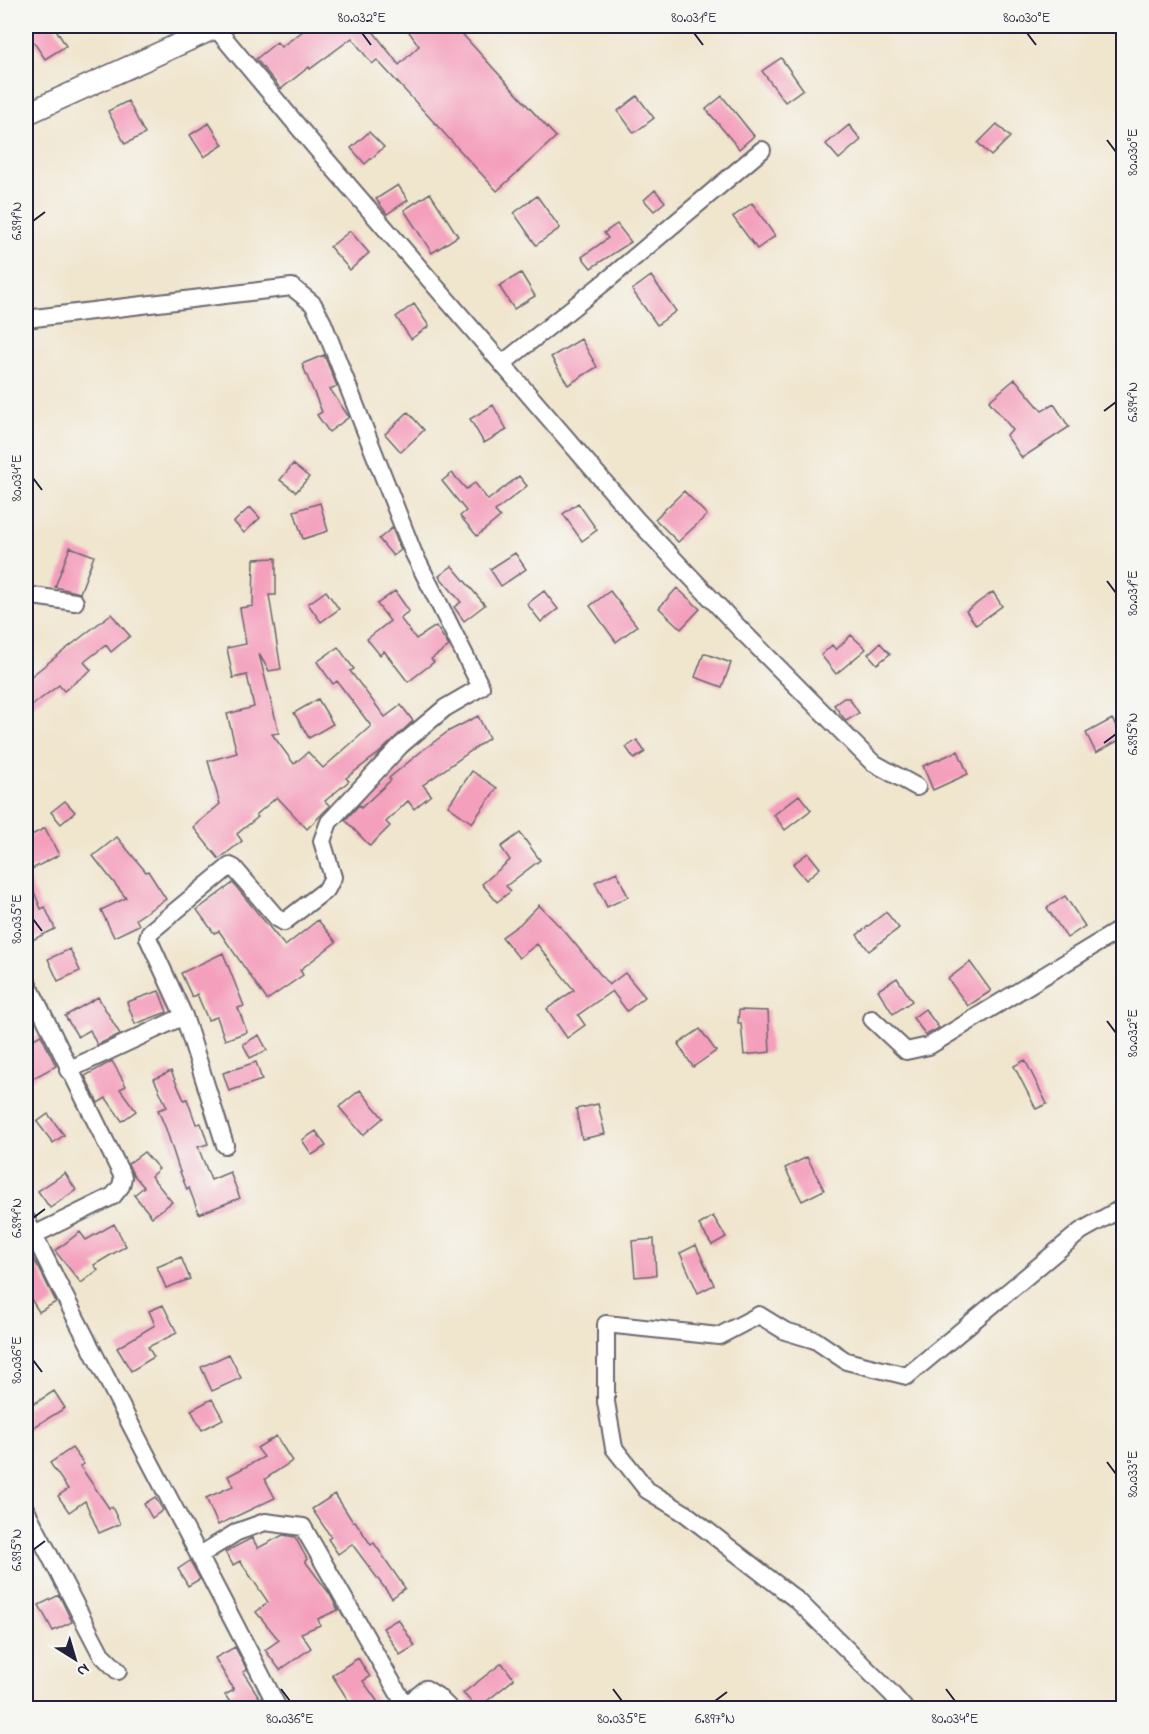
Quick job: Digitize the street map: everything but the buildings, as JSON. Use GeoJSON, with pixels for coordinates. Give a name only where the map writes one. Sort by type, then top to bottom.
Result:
{"type":"FeatureCollection","features":[{"type":"Feature","properties":{"kind":"street"},"geometry":{"type":"LineString","coordinates":[[26,114],[217,26],[316,148],[636,519],[738,627],[872,762],[917,787]]}},
{"type":"Feature","properties":{"kind":"street"},"geometry":{"type":"LineString","coordinates":[[502,364],[611,277],[762,150]]}},
{"type":"Feature","properties":{"kind":"street"},"geometry":{"type":"LineString","coordinates":[[26,319],[292,287],[313,304],[323,323],[413,552],[481,687],[445,708],[401,745],[329,822],[322,841],[333,877],[327,889],[284,922],[277,918],[230,866],[150,932],[148,938],[184,1016],[225,1145]]}},
{"type":"Feature","properties":{"kind":"street"},"geometry":{"type":"LineString","coordinates":[[26,595],[75,602]]}},
{"type":"Feature","properties":{"kind":"street"},"geometry":{"type":"LineString","coordinates":[[872,1019],[906,1051],[929,1046],[1124,927]]}},
{"type":"Feature","properties":{"kind":"street"},"geometry":{"type":"LineString","coordinates":[[26,980],[68,1070],[123,1177],[122,1186],[113,1196],[34,1235]]}},
{"type":"Feature","properties":{"kind":"street"},"geometry":{"type":"LineString","coordinates":[[68,1070],[184,1016]]}},
{"type":"Feature","properties":{"kind":"street"},"geometry":{"type":"LineString","coordinates":[[904,1708],[798,1601],[686,1514],[647,1490],[620,1456],[614,1448],[606,1402],[606,1324],[719,1336],[759,1315],[785,1331],[815,1340],[846,1361],[907,1376],[1081,1231],[1124,1207]]}},
{"type":"Feature","properties":{"kind":"street"},"geometry":{"type":"LineString","coordinates":[[26,1219],[84,1338],[200,1555],[278,1708]]}},
{"type":"Feature","properties":{"kind":"street"},"geometry":{"type":"LineString","coordinates":[[26,1510],[101,1654],[118,1671]]}},
{"type":"Feature","properties":{"kind":"street"},"geometry":{"type":"LineString","coordinates":[[200,1555],[237,1532],[265,1522],[303,1527],[404,1707],[426,1689],[449,1708]]}}]}
